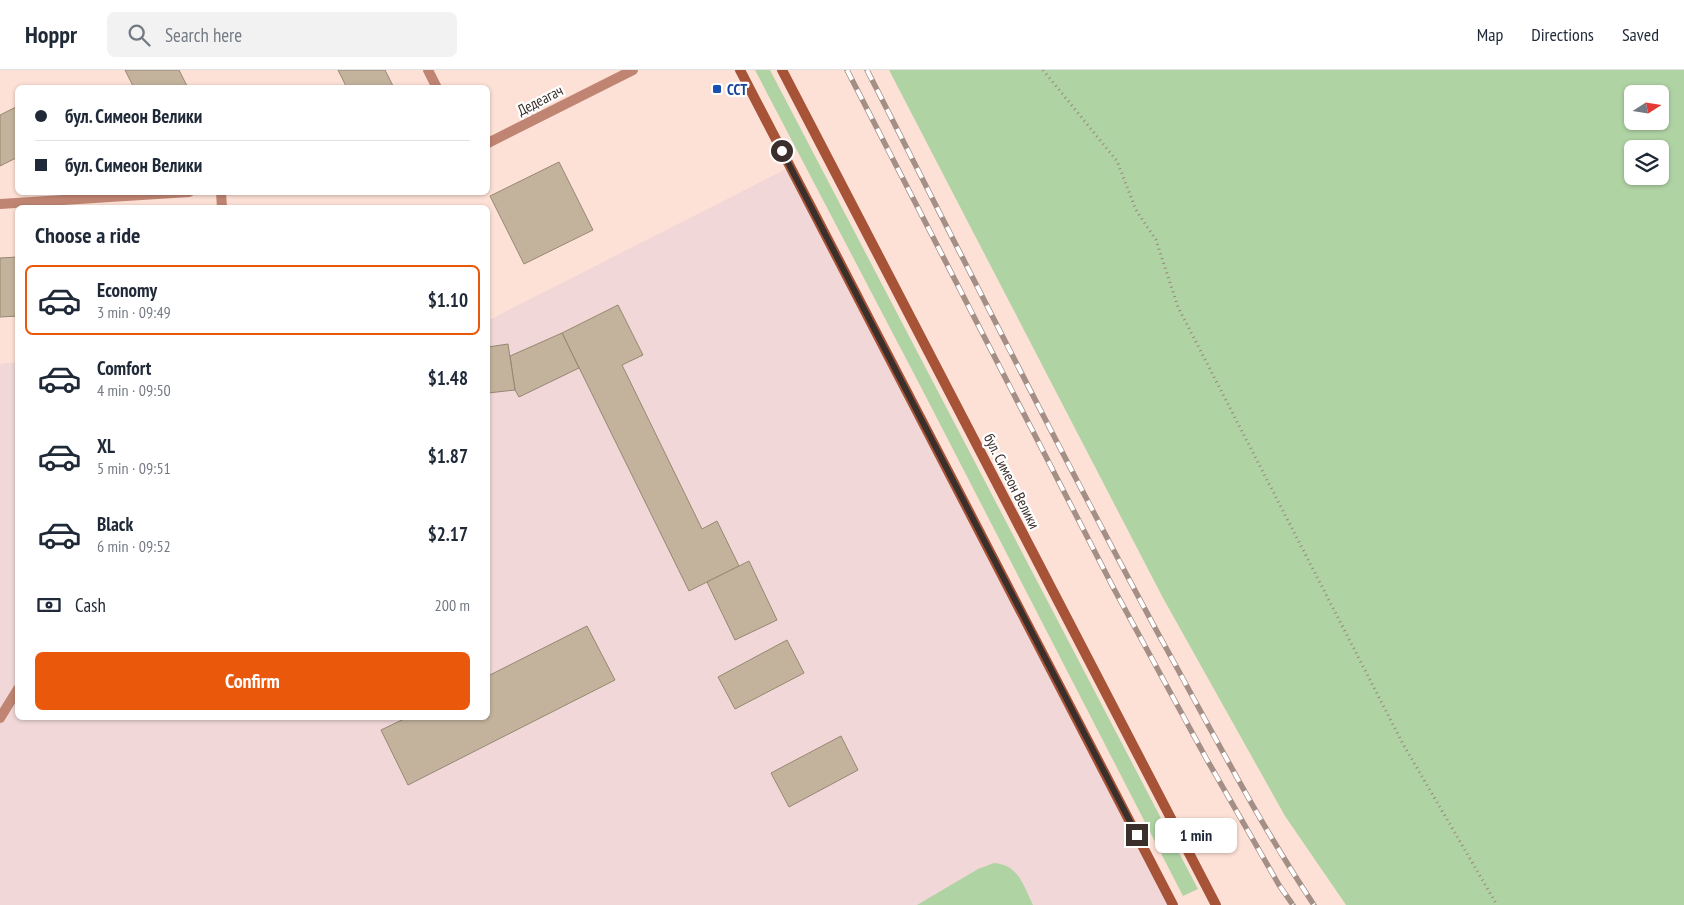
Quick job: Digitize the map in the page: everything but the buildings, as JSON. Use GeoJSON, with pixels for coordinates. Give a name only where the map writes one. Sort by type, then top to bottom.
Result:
{"type":"FeatureCollection","features":[{"type":"Feature","properties":{"kind":"main road"},"geometry":{"type":"LineString","coordinates":[[740,70],[1173,905]]}},
{"type":"Feature","properties":{"kind":"main road","name":"бул. Симеон Велики"},"geometry":{"type":"LineString","coordinates":[[782,70],[1216,905]]}},
{"type":"Feature","properties":{"kind":"street"},"geometry":{"type":"LineString","coordinates":[[428,70],[436,85]]}},
{"type":"Feature","properties":{"kind":"street","name":"Дедеагач"},"geometry":{"type":"LineString","coordinates":[[490,142],[633,70]]}},
{"type":"Feature","properties":{"kind":"street"},"geometry":{"type":"LineString","coordinates":[[0,204],[142,195]]}},
{"type":"Feature","properties":{"kind":"street"},"geometry":{"type":"LineString","coordinates":[[0,718],[15,694]]}},
{"type":"Feature","properties":{"kind":"path"},"geometry":{"type":"LineString","coordinates":[[1043,70],[1116,161],[1136,210],[1156,240],[1178,306],[1403,744],[1497,905]]}},
{"type":"Feature","properties":{"kind":"shaded area"},"geometry":{"type":"Polygon","coordinates":[[[790,167],[1173,905],[0,905],[0,364],[15,362],[15,720],[490,720],[491,319],[790,167]]]}},
{"type":"Feature","properties":{"kind":"green space"},"geometry":{"type":"Polygon","coordinates":[[[755,70],[770,70],[1198,889],[1183,896],[755,70]]]}},
{"type":"Feature","properties":{"kind":"green space"},"geometry":{"type":"Polygon","coordinates":[[[889,70],[1684,70],[1684,905],[1346,905],[1285,816],[1163,598],[889,70]]]}},
{"type":"Feature","properties":{"kind":"green space"},"geometry":{"type":"Polygon","coordinates":[[[994,863],[1015,872],[1023,883],[1033,905],[917,905],[978,869],[994,863]]]}},
{"type":"Feature","properties":{"kind":"railway"},"geometry":{"type":"LineString","coordinates":[[847,70],[1114,589],[1206,758],[1279,885],[1293,905]]}},
{"type":"Feature","properties":{"kind":"railway"},"geometry":{"type":"LineString","coordinates":[[867,70],[1122,567],[1253,807],[1314,905]]}},
{"type":"Feature","properties":{"kind":"place","name":"ССТ"},"geometry":{"type":"Point","coordinates":[717,89]}},
{"type":"Feature","properties":{"kind":"route"},"geometry":{"type":"LineString","coordinates":[[782,151],[1137,835]]}}]}
